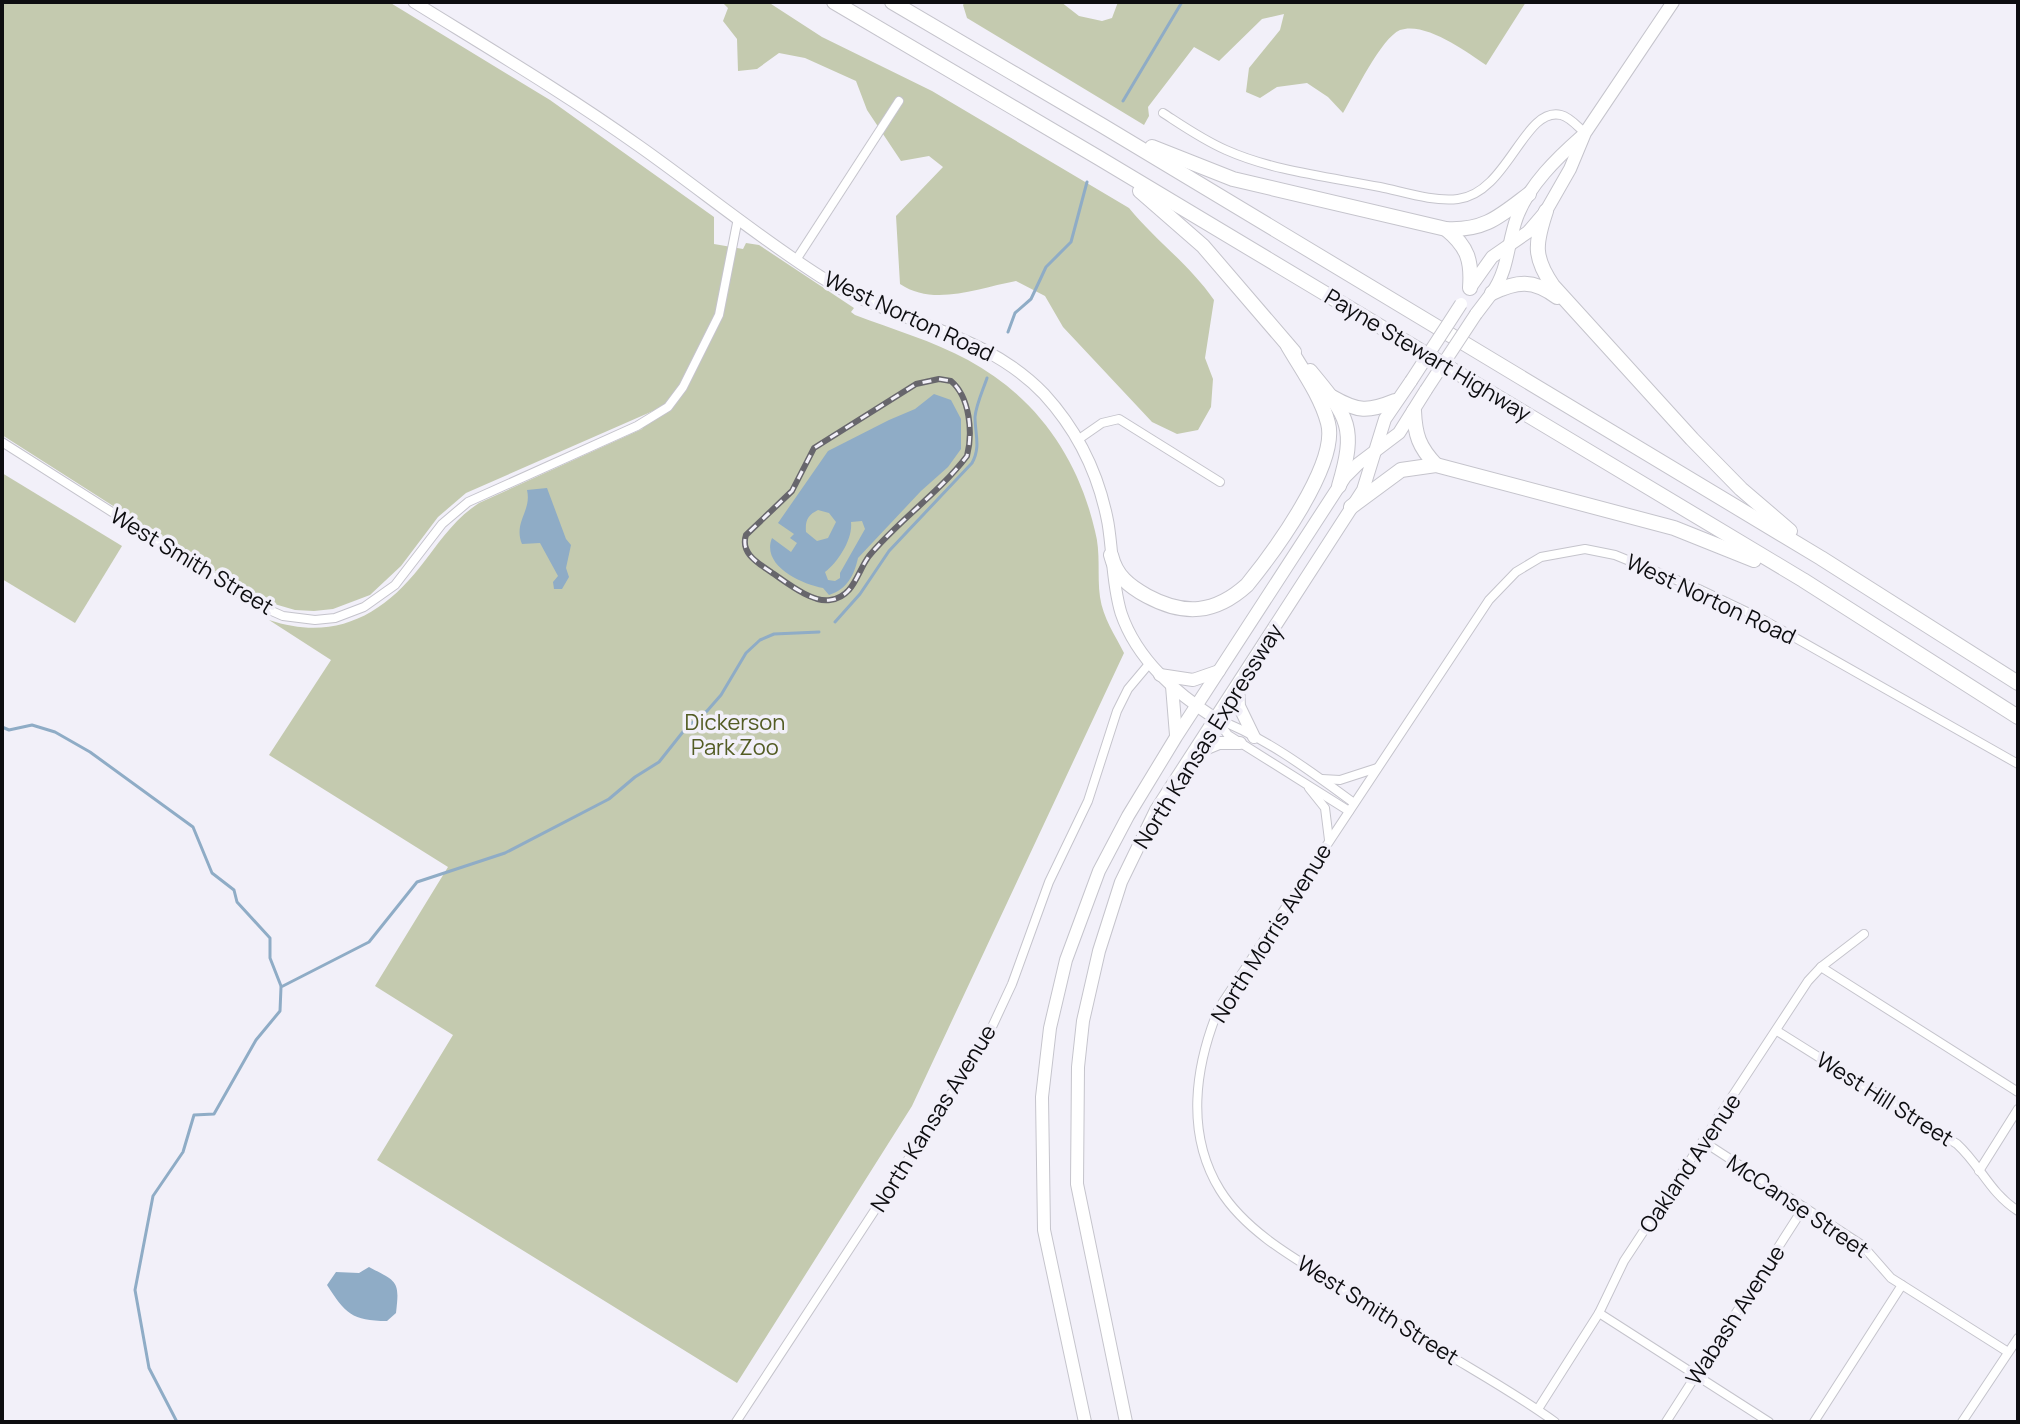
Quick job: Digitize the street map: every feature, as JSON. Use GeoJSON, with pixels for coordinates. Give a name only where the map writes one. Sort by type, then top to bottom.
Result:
{"type":"FeatureCollection","features":[{"type":"Feature","properties":{"kind":"highway","name":"Payne Stewart Highway"},"geometry":{"type":"LineString","coordinates":[[834,2],[1803,580],[2018,717]]}},
{"type":"Feature","properties":{"kind":"highway","name":"Payne Stewart Highway"},"geometry":{"type":"LineString","coordinates":[[892,2],[1821,558],[2018,683]]}},
{"type":"Feature","properties":{"kind":"highway"},"geometry":{"type":"LineString","coordinates":[[1103,126],[1233,179],[1446,229],[1462,230],[1490,223],[1529,194]]}},
{"type":"Feature","properties":{"kind":"highway"},"geometry":{"type":"LineString","coordinates":[[1099,158],[1187,230],[1332,397],[1345,421],[1349,437],[1349,454],[1339,486]]}},
{"type":"Feature","properties":{"kind":"highway"},"geometry":{"type":"LineString","coordinates":[[1546,211],[1537,239],[1537,257],[1547,278],[1567,304],[1741,489],[1821,558]]}},
{"type":"Feature","properties":{"kind":"highway"},"geometry":{"type":"LineString","coordinates":[[1446,229],[1464,246],[1469,257],[1470,288]]}},
{"type":"Feature","properties":{"kind":"highway"},"geometry":{"type":"LineString","coordinates":[[1492,293],[1511,284],[1528,282],[1567,304]]}},
{"type":"Feature","properties":{"kind":"highway"},"geometry":{"type":"LineString","coordinates":[[1111,555],[1115,568],[1126,583],[1163,605],[1178,609],[1195,610],[1213,606],[1247,585],[1315,484],[1328,451],[1329,425],[1324,410],[1288,346]]}},
{"type":"Feature","properties":{"kind":"highway"},"geometry":{"type":"LineString","coordinates":[[1332,397],[1360,410],[1378,408],[1395,401]]}},
{"type":"Feature","properties":{"kind":"highway"},"geometry":{"type":"LineString","coordinates":[[1414,411],[1417,440],[1422,451],[1436,465]]}},
{"type":"Feature","properties":{"kind":"highway"},"geometry":{"type":"LineString","coordinates":[[1351,507],[1401,470],[1436,465],[1674,528],[1803,580]]}},
{"type":"Feature","properties":{"kind":"main road","name":"West Norton Road"},"geometry":{"type":"LineString","coordinates":[[414,2],[602,120],[796,260],[864,301],[964,338],[1004,360],[1042,392],[1079,439],[1101,496],[1122,614],[1149,664],[1196,706],[1216,719]]}},
{"type":"Feature","properties":{"kind":"main road","name":"North Kansas Expressway"},"geometry":{"type":"LineString","coordinates":[[1126,1422],[1077,1184],[1078,1067],[1083,1021],[1113,905],[1137,846],[1156,810],[1368,479],[1382,426],[1395,401],[1484,266],[1528,232],[1546,211],[1570,169],[1585,133],[1673,2]]}},
{"type":"Feature","properties":{"kind":"main road","name":"North Kansas Expressway"},"geometry":{"type":"LineString","coordinates":[[1085,1422],[1044,1230],[1042,1097],[1046,1051],[1054,1006],[1073,937],[1108,852],[1176,737],[1339,486],[1351,470],[1394,438],[1414,411],[1503,275],[1518,215],[1529,194],[1556,159],[1585,133]]}},
{"type":"Feature","properties":{"kind":"main road"},"geometry":{"type":"LineString","coordinates":[[1160,675],[1193,680],[1219,671]]}},
{"type":"Feature","properties":{"kind":"main road"},"geometry":{"type":"LineString","coordinates":[[1238,685],[1239,706],[1254,737]]}},
{"type":"Feature","properties":{"kind":"main road"},"geometry":{"type":"LineString","coordinates":[[1172,686],[1176,737]]}},
{"type":"Feature","properties":{"kind":"main road"},"geometry":{"type":"LineString","coordinates":[[1192,755],[1219,743],[1240,743]]}},
{"type":"Feature","properties":{"kind":"street"},"geometry":{"type":"LineString","coordinates":[[796,260],[899,101]]}},
{"type":"Feature","properties":{"kind":"street"},"geometry":{"type":"LineString","coordinates":[[1163,113],[1211,143],[1254,160],[1450,200],[1470,196],[1489,185],[1530,130],[1547,116],[1564,116],[1585,133]]}},
{"type":"Feature","properties":{"kind":"street","name":"West Smith Street"},"geometry":{"type":"LineString","coordinates":[[2,442],[246,598],[283,616],[315,620],[345,615],[381,596],[407,571],[442,524],[468,502],[637,426],[668,407],[683,387],[719,315],[738,218]]}},
{"type":"Feature","properties":{"kind":"street"},"geometry":{"type":"LineString","coordinates":[[1079,439],[1102,423],[1119,419],[1220,482]]}},
{"type":"Feature","properties":{"kind":"street","name":"West Norton Road"},"geometry":{"type":"LineString","coordinates":[[1351,807],[1502,585],[1524,566],[1541,557],[1585,549],[1634,562],[1734,605],[1814,647],[2018,764]]}},
{"type":"Feature","properties":{"kind":"street","name":"North Kansas Avenue"},"geometry":{"type":"LineString","coordinates":[[736,1422],[974,1060],[1004,1004],[1049,882],[1088,801],[1117,711],[1128,689],[1149,664]]}},
{"type":"Feature","properties":{"kind":"street","name":"West Norton Road"},"geometry":{"type":"LineString","coordinates":[[1216,719],[1234,725],[1321,779],[1351,807]]}},
{"type":"Feature","properties":{"kind":"street","name":"West Norton Road"},"geometry":{"type":"LineString","coordinates":[[1216,719],[1228,735],[1240,743],[1351,807]]}},
{"type":"Feature","properties":{"kind":"street"},"geometry":{"type":"LineString","coordinates":[[1321,779],[1340,780],[1377,768]]}},
{"type":"Feature","properties":{"kind":"street"},"geometry":{"type":"LineString","coordinates":[[1303,781],[1325,808],[1329,840]]}},
{"type":"Feature","properties":{"kind":"street","name":"North Morris Avenue"},"geometry":{"type":"LineString","coordinates":[[1226,1200],[1208,1167],[1199,1130],[1197,1088],[1205,1045],[1219,1008],[1351,807]]}},
{"type":"Feature","properties":{"kind":"street","name":"Oakland Avenue"},"geometry":{"type":"LineString","coordinates":[[1538,1409],[1599,1313],[1624,1261],[1777,1031],[1821,967],[1864,934]]}},
{"type":"Feature","properties":{"kind":"street"},"geometry":{"type":"LineString","coordinates":[[1821,967],[2018,1092]]}},
{"type":"Feature","properties":{"kind":"street","name":"West Hill Street"},"geometry":{"type":"LineString","coordinates":[[1777,1031],[1950,1139],[1969,1156],[1999,1197],[2018,1211]]}},
{"type":"Feature","properties":{"kind":"street"},"geometry":{"type":"LineString","coordinates":[[1979,1171],[2018,1109]]}},
{"type":"Feature","properties":{"kind":"street","name":"McCanse Street"},"geometry":{"type":"LineString","coordinates":[[1704,1142],[1862,1245],[1885,1272],[1902,1285],[2008,1352]]}},
{"type":"Feature","properties":{"kind":"street","name":"West Smith Street"},"geometry":{"type":"LineString","coordinates":[[1226,1200],[1251,1225],[1290,1254],[1555,1422]]}},
{"type":"Feature","properties":{"kind":"street","name":"Wabash Avenue"},"geometry":{"type":"LineString","coordinates":[[1666,1422],[1804,1207]]}},
{"type":"Feature","properties":{"kind":"street"},"geometry":{"type":"LineString","coordinates":[[1814,1422],[1902,1285]]}},
{"type":"Feature","properties":{"kind":"street"},"geometry":{"type":"LineString","coordinates":[[1599,1313],[1769,1422]]}},
{"type":"Feature","properties":{"kind":"street"},"geometry":{"type":"LineString","coordinates":[[1962,1422],[2018,1338]]}},
{"type":"Feature","properties":{"kind":"green space","name":"Dickerson Park Zoo"},"geometry":{"type":"Polygon","coordinates":[[[2,2],[389,2],[550,100],[714,217],[714,244],[743,249],[746,243],[759,245],[854,308],[851,312],[855,315],[941,347],[992,375],[1034,411],[1051,432],[1078,478],[1095,531],[1102,605],[1124,653],[912,1106],[737,1383],[377,1160],[453,1035],[375,986],[448,867],[269,755],[331,660],[269,620],[314,628],[334,626],[371,612],[405,585],[454,524],[479,503],[642,429],[653,411],[466,493],[438,517],[401,566],[370,595],[333,609],[295,610],[271,603],[226,578],[2,435],[2,2]]]}},
{"type":"Feature","properties":{"kind":"green space"},"geometry":{"type":"Polygon","coordinates":[[[722,2],[768,2],[822,37],[932,91],[1129,208],[1214,300],[1205,358],[1213,379],[1211,407],[1198,430],[1177,434],[1152,422],[1063,327],[1045,296],[1016,281],[942,295],[913,291],[900,284],[896,216],[943,167],[929,156],[901,161],[867,110],[856,81],[805,58],[779,53],[757,69],[738,71],[737,39],[723,21],[728,8],[722,2]]]}},
{"type":"Feature","properties":{"kind":"green space"},"geometry":{"type":"Polygon","coordinates":[[[965,2],[1061,2],[1079,16],[1102,21],[1112,18],[1118,2],[1526,2],[1486,65],[1433,34],[1410,28],[1400,30],[1377,55],[1343,113],[1328,97],[1307,83],[1277,87],[1260,98],[1246,92],[1249,68],[1280,30],[1284,14],[1262,19],[1219,61],[1194,47],[1148,107],[1149,116],[1144,125],[967,18],[965,2]]]}},
{"type":"Feature","properties":{"kind":"green space"},"geometry":{"type":"Polygon","coordinates":[[[2,473],[122,546],[75,623],[2,579],[2,473]]]}},
{"type":"Feature","properties":{"kind":"water"},"geometry":{"type":"Polygon","coordinates":[[[934,394],[951,400],[961,419],[961,449],[948,467],[858,558],[852,576],[841,589],[829,595],[823,588],[785,572],[772,557],[772,538],[791,552],[797,543],[790,538],[794,534],[778,523],[828,451],[915,409],[934,394]],[[818,510],[808,518],[806,528],[806,532],[817,541],[828,538],[836,522],[829,513],[818,510]],[[862,521],[851,522],[850,536],[844,550],[825,572],[828,580],[840,578],[865,529],[862,521]]]}},
{"type":"Feature","properties":{"kind":"water"},"geometry":{"type":"Polygon","coordinates":[[[547,488],[571,545],[566,568],[569,577],[562,589],[554,589],[553,582],[558,576],[540,543],[522,544],[520,536],[527,490],[547,488]]]}},
{"type":"Feature","properties":{"kind":"water"},"geometry":{"type":"Polygon","coordinates":[[[369,1267],[391,1279],[397,1288],[396,1313],[387,1321],[351,1314],[327,1285],[336,1272],[359,1273],[369,1267]]]}},
{"type":"Feature","properties":{"kind":"waterway"},"geometry":{"type":"LineString","coordinates":[[1123,101],[1182,2]]}},
{"type":"Feature","properties":{"kind":"waterway"},"geometry":{"type":"LineString","coordinates":[[1008,332],[1015,313],[1031,299],[1046,267],[1071,242],[1087,182]]}},
{"type":"Feature","properties":{"kind":"waterway"},"geometry":{"type":"LineString","coordinates":[[835,622],[860,594],[889,551],[972,463],[977,446],[975,417],[987,378]]}},
{"type":"Feature","properties":{"kind":"waterway"},"geometry":{"type":"LineString","coordinates":[[177,1422],[149,1368],[135,1290],[153,1196],[183,1152],[194,1115],[214,1114],[256,1040],[280,1011],[281,987],[369,942],[417,882],[505,853],[609,799],[659,762],[686,728],[721,695],[746,653],[760,640],[774,634],[819,632]]}},
{"type":"Feature","properties":{"kind":"waterway"},"geometry":{"type":"LineString","coordinates":[[2,727],[9,730],[32,725],[55,732],[90,752],[193,827],[212,873],[234,890],[237,902],[270,938],[270,958],[281,986]]}},
{"type":"Feature","properties":{"kind":"railway"},"geometry":{"type":"LineString","coordinates":[[939,379],[951,381],[966,406],[970,426],[967,456],[869,556],[845,594],[830,600],[807,595],[751,557],[746,547],[746,535],[792,491],[814,448],[916,384],[939,379]]}}]}
